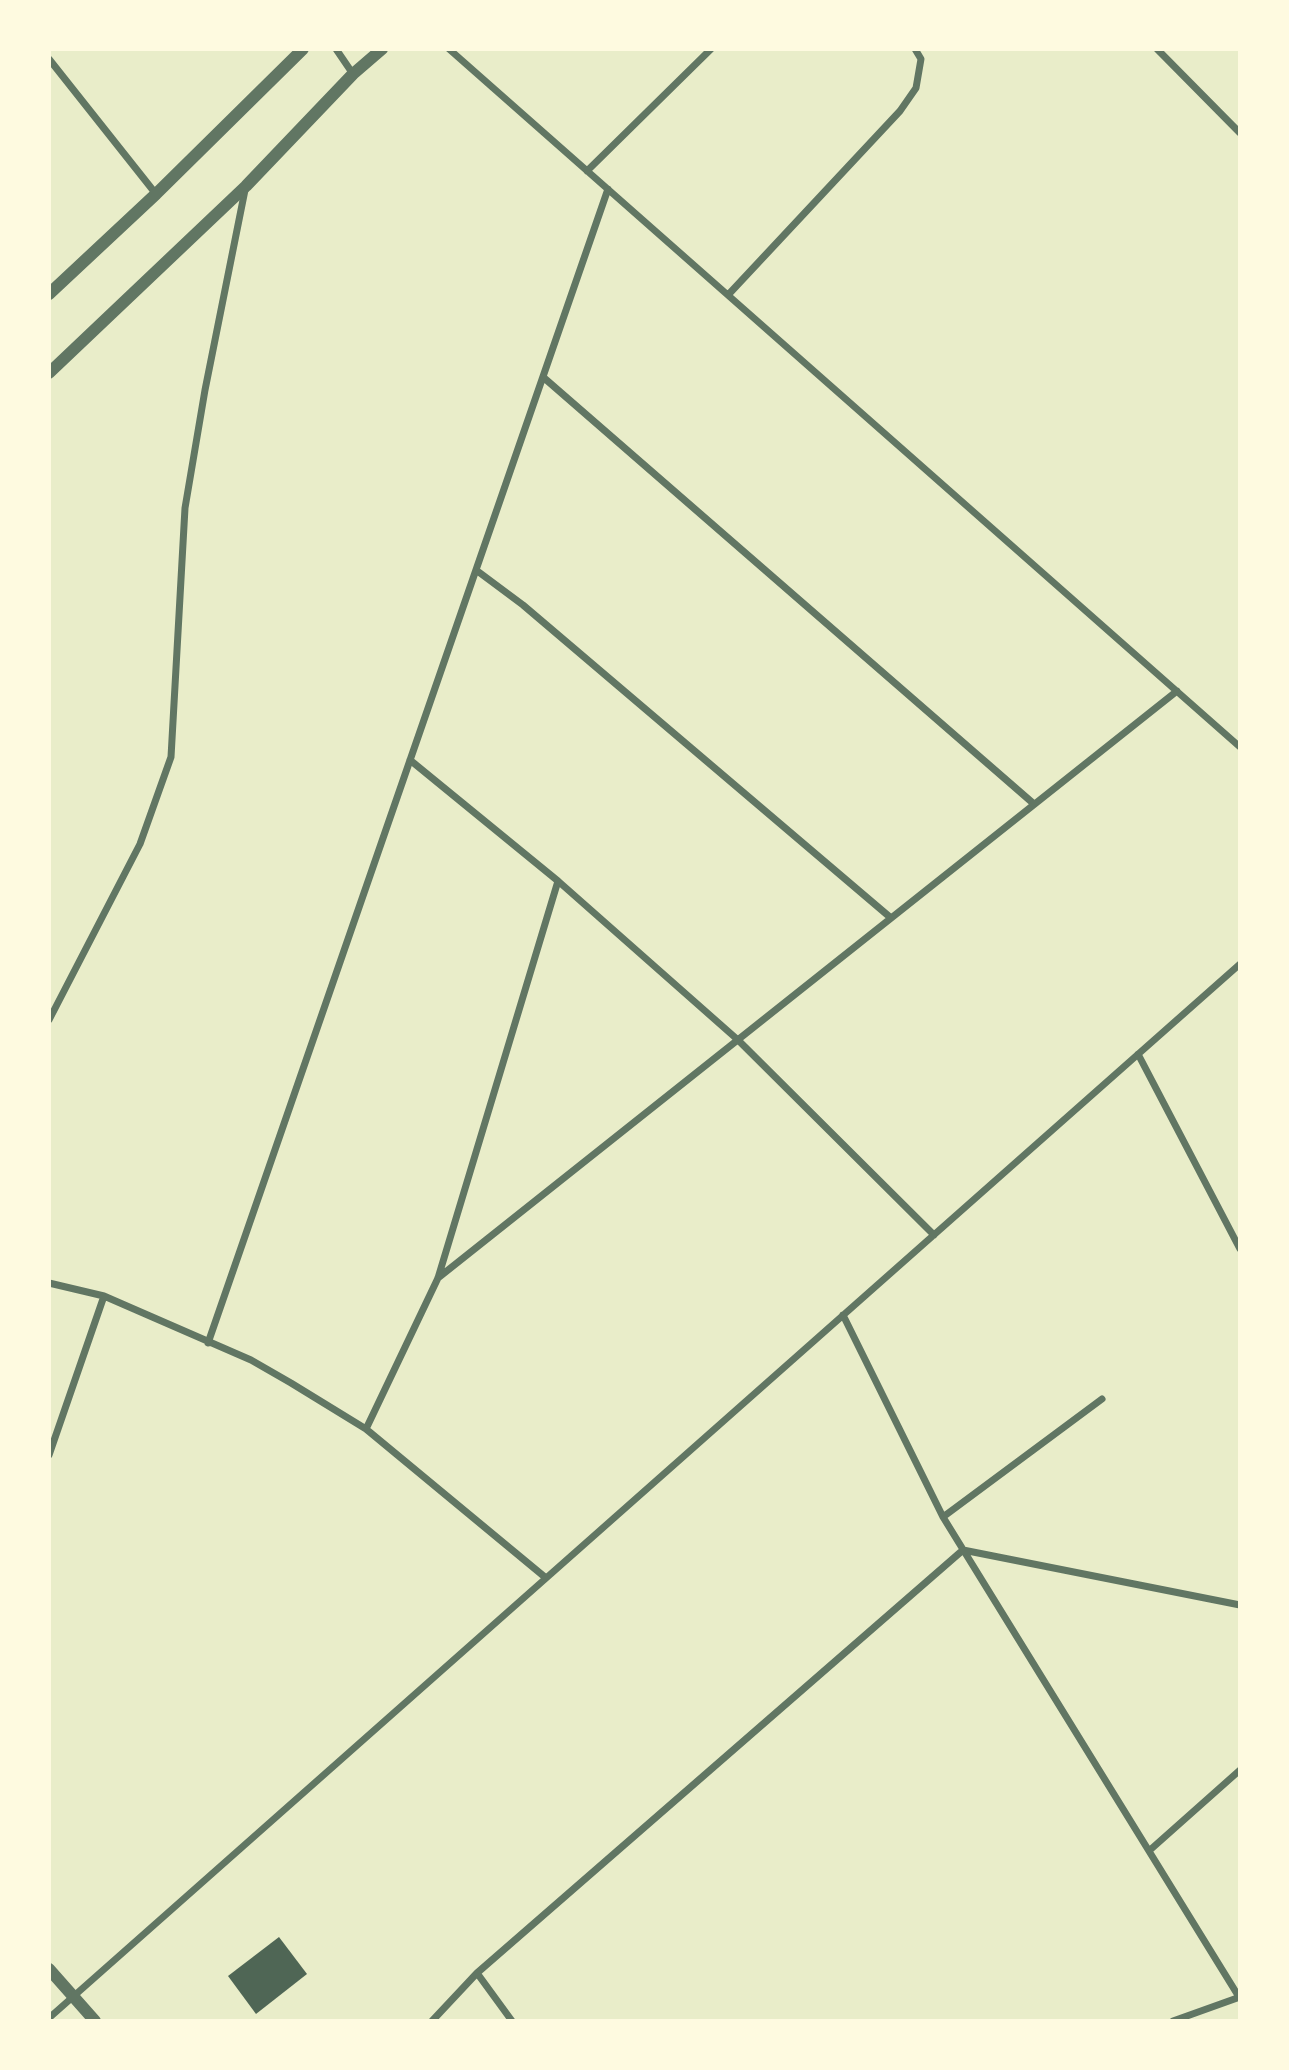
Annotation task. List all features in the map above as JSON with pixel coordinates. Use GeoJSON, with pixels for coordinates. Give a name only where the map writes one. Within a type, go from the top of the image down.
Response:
{"type":"FeatureCollection","features":[{"type":"Feature","properties":{"kind":"street"},"geometry":{"type":"LineString","coordinates":[[49,294],[156,194],[303,49]]}},
{"type":"Feature","properties":{"kind":"street"},"geometry":{"type":"LineString","coordinates":[[336,49],[353,74]]}},
{"type":"Feature","properties":{"kind":"street"},"geometry":{"type":"LineString","coordinates":[[49,373],[246,186],[353,74],[382,49]]}},
{"type":"Feature","properties":{"kind":"street"},"geometry":{"type":"LineString","coordinates":[[449,49],[1240,747]]}},
{"type":"Feature","properties":{"kind":"street"},"geometry":{"type":"LineString","coordinates":[[587,171],[711,49]]}},
{"type":"Feature","properties":{"kind":"street"},"geometry":{"type":"LineString","coordinates":[[728,295],[900,111],[916,88],[921,59],[915,49]]}},
{"type":"Feature","properties":{"kind":"street"},"geometry":{"type":"LineString","coordinates":[[1157,49],[1240,133]]}},
{"type":"Feature","properties":{"kind":"street"},"geometry":{"type":"LineString","coordinates":[[49,59],[156,194]]}},
{"type":"Feature","properties":{"kind":"street"},"geometry":{"type":"LineString","coordinates":[[49,1020],[140,844],[171,757],[185,508],[205,390],[246,186]]}},
{"type":"Feature","properties":{"kind":"street"},"geometry":{"type":"LineString","coordinates":[[208,1343],[608,189]]}},
{"type":"Feature","properties":{"kind":"street"},"geometry":{"type":"LineString","coordinates":[[543,377],[1034,804]]}},
{"type":"Feature","properties":{"kind":"street"},"geometry":{"type":"LineString","coordinates":[[476,570],[523,605],[891,918]]}},
{"type":"Feature","properties":{"kind":"street"},"geometry":{"type":"LineString","coordinates":[[438,1278],[1177,691]]}},
{"type":"Feature","properties":{"kind":"street"},"geometry":{"type":"LineString","coordinates":[[410,760],[558,881],[738,1040],[934,1235]]}},
{"type":"Feature","properties":{"kind":"street"},"geometry":{"type":"LineString","coordinates":[[366,1429],[438,1278],[558,881]]}},
{"type":"Feature","properties":{"kind":"street"},"geometry":{"type":"LineString","coordinates":[[49,2018],[1240,964]]}},
{"type":"Feature","properties":{"kind":"street"},"geometry":{"type":"LineString","coordinates":[[1138,1054],[1240,1249]]}},
{"type":"Feature","properties":{"kind":"street"},"geometry":{"type":"LineString","coordinates":[[49,1283],[104,1297],[251,1360],[366,1429],[546,1578]]}},
{"type":"Feature","properties":{"kind":"street"},"geometry":{"type":"LineString","coordinates":[[49,1455],[104,1297]]}},
{"type":"Feature","properties":{"kind":"street"},"geometry":{"type":"LineString","coordinates":[[843,1315],[943,1517],[1240,1997],[1173,2021]]}},
{"type":"Feature","properties":{"kind":"street"},"geometry":{"type":"LineString","coordinates":[[943,1517],[1102,1399]]}},
{"type":"Feature","properties":{"kind":"street"},"geometry":{"type":"LineString","coordinates":[[964,1550],[1240,1605]]}},
{"type":"Feature","properties":{"kind":"street"},"geometry":{"type":"LineString","coordinates":[[432,2021],[477,1973],[964,1550]]}},
{"type":"Feature","properties":{"kind":"street"},"geometry":{"type":"LineString","coordinates":[[1150,1850],[1240,1770]]}},
{"type":"Feature","properties":{"kind":"street"},"geometry":{"type":"LineString","coordinates":[[49,1969],[95,2021]]}},
{"type":"Feature","properties":{"kind":"street"},"geometry":{"type":"LineString","coordinates":[[477,1973],[512,2021]]}},
{"type":"Feature","properties":{"kind":"building"},"geometry":{"type":"Polygon","coordinates":[[[279,1937],[307,1974],[256,2014],[228,1976],[279,1937]]]}}]}
